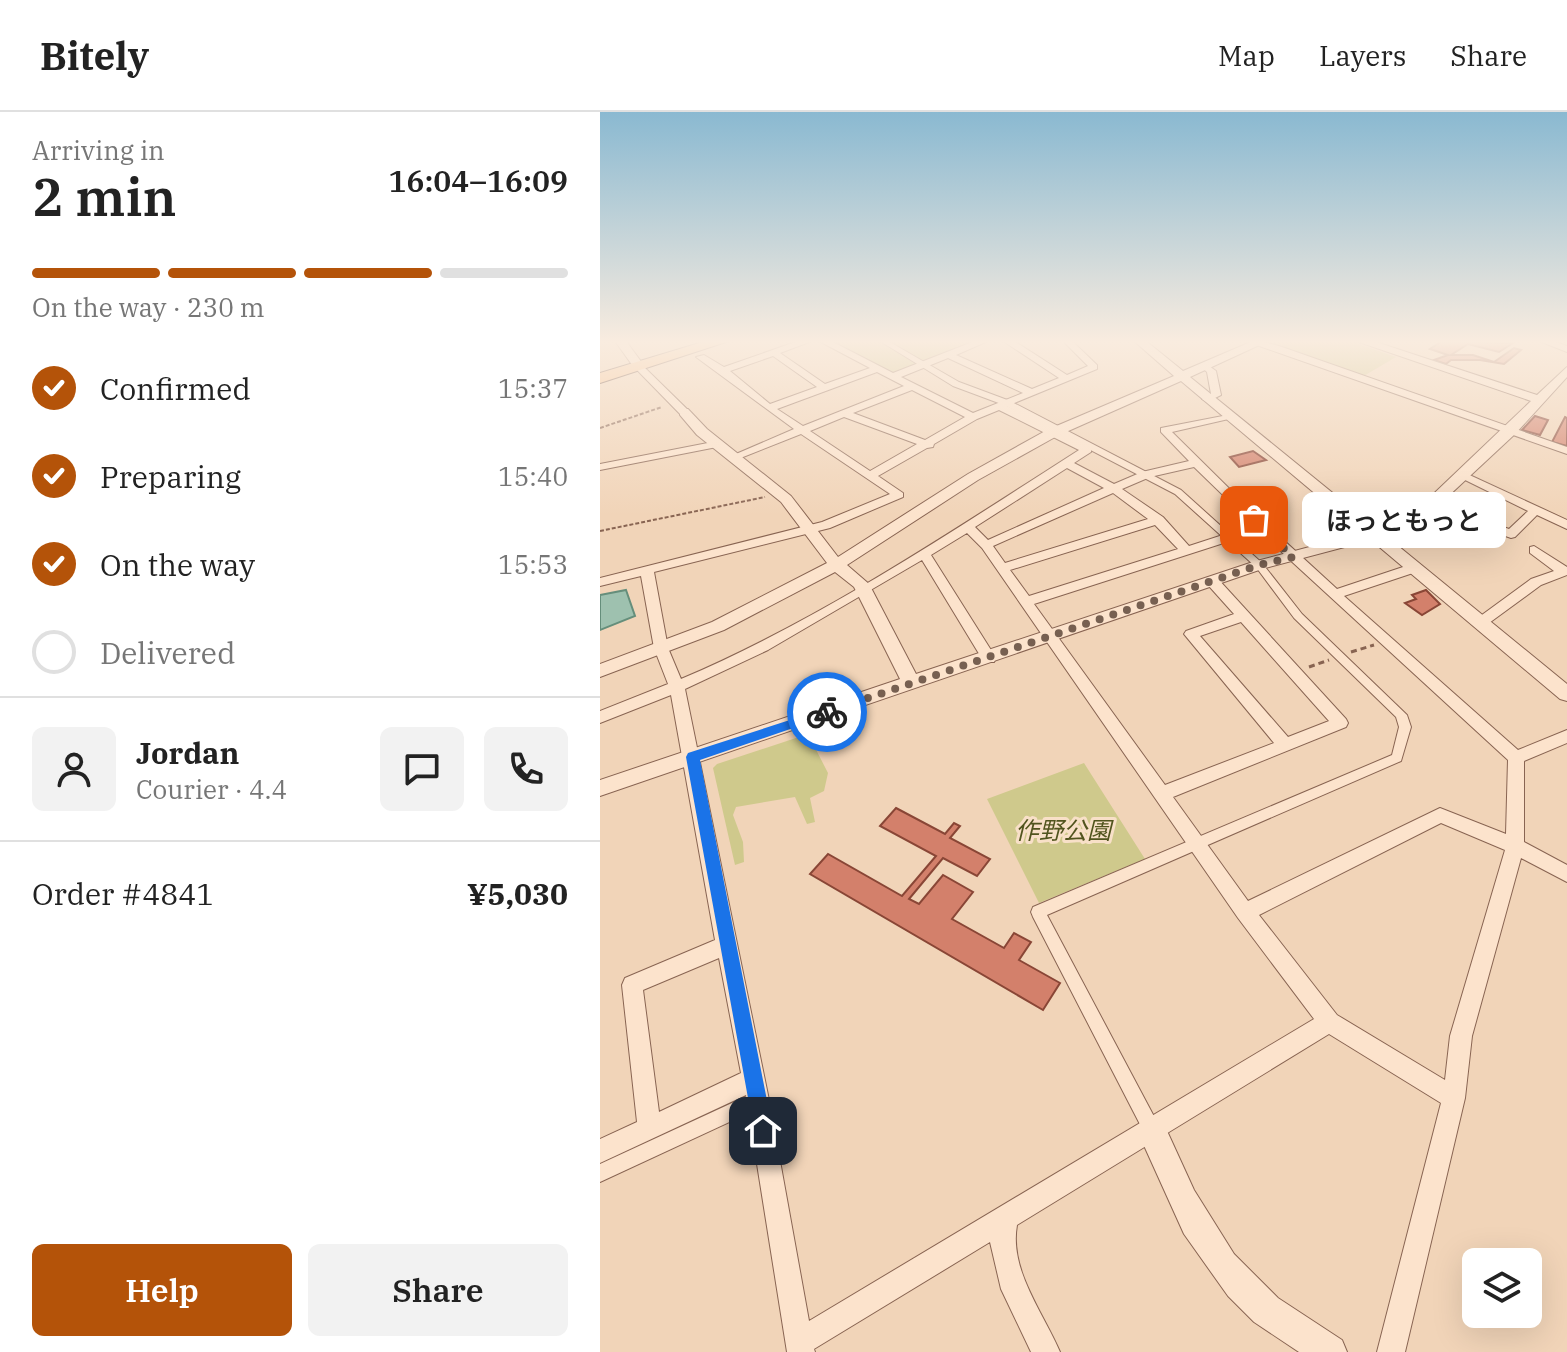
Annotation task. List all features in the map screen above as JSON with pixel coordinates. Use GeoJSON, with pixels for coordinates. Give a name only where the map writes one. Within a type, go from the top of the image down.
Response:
{"type":"FeatureCollection","features":[{"type":"Feature","properties":{"kind":"street"},"geometry":{"type":"LineString","coordinates":[[671,399],[718,444],[780,494],[836,565],[866,590],[912,684]]}},
{"type":"Feature","properties":{"kind":"street"},"geometry":{"type":"LineString","coordinates":[[600,582],[808,530],[899,495],[758,399]]}},
{"type":"Feature","properties":{"kind":"street"},"geometry":{"type":"LineString","coordinates":[[769,408],[794,399]]}},
{"type":"Feature","properties":{"kind":"street"},"geometry":{"type":"LineString","coordinates":[[734,457],[881,399]]}},
{"type":"Feature","properties":{"kind":"street"},"geometry":{"type":"LineString","coordinates":[[935,399],[973,417]]}},
{"type":"Feature","properties":{"kind":"street"},"geometry":{"type":"LineString","coordinates":[[991,399],[1178,492],[1259,565],[1298,616],[1401,715],[1405,727],[1397,758],[1038,912],[1152,1130],[1187,1212],[1223,1269],[1260,1305],[1330,1352]]}},
{"type":"Feature","properties":{"kind":"street"},"geometry":{"type":"LineString","coordinates":[[869,476],[929,445],[973,417],[1015,399]]}},
{"type":"Feature","properties":{"kind":"street"},"geometry":{"type":"LineString","coordinates":[[600,671],[718,626],[836,565],[973,477],[1056,431],[1129,399]]}},
{"type":"Feature","properties":{"kind":"street"},"geometry":{"type":"LineString","coordinates":[[1207,399],[1567,694]]}},
{"type":"Feature","properties":{"kind":"street"},"geometry":{"type":"LineString","coordinates":[[1419,399],[1567,451]]}},
{"type":"Feature","properties":{"kind":"street"},"geometry":{"type":"LineString","coordinates":[[600,788],[1259,565],[1408,526],[1510,431],[1538,399]]}},
{"type":"Feature","properties":{"kind":"street"},"geometry":{"type":"LineString","coordinates":[[845,414],[929,445]]}},
{"type":"Feature","properties":{"kind":"street"},"geometry":{"type":"LineString","coordinates":[[1229,416],[1165,430],[1293,557],[1516,758],[1515,846],[1461,1036],[1454,1098],[1391,1352]]}},
{"type":"Feature","properties":{"kind":"street"},"geometry":{"type":"LineString","coordinates":[[600,717],[677,688],[762,648],[866,590],[1087,450],[1056,431]]}},
{"type":"Feature","properties":{"kind":"street"},"geometry":{"type":"LineString","coordinates":[[600,467],[718,444]]}},
{"type":"Feature","properties":{"kind":"street"},"geometry":{"type":"LineString","coordinates":[[1066,463],[1116,487],[1159,520],[1186,550]]}},
{"type":"Feature","properties":{"kind":"street"},"geometry":{"type":"LineString","coordinates":[[986,545],[1146,474],[1195,463]]}},
{"type":"Feature","properties":{"kind":"street"},"geometry":{"type":"LineString","coordinates":[[1463,475],[1567,525]]}},
{"type":"Feature","properties":{"kind":"street"},"geometry":{"type":"LineString","coordinates":[[1431,505],[1511,534],[1535,510]]}},
{"type":"Feature","properties":{"kind":"street"},"geometry":{"type":"LineString","coordinates":[[1003,568],[1159,520]]}},
{"type":"Feature","properties":{"kind":"street"},"geometry":{"type":"LineString","coordinates":[[967,526],[1003,568],[1245,912],[1329,1022],[1454,1098]]}},
{"type":"Feature","properties":{"kind":"street"},"geometry":{"type":"LineString","coordinates":[[1025,602],[1229,537]]}},
{"type":"Feature","properties":{"kind":"street"},"geometry":{"type":"LineString","coordinates":[[1534,550],[1565,572]]}},
{"type":"Feature","properties":{"kind":"street"},"geometry":{"type":"LineString","coordinates":[[924,553],[989,658]]}},
{"type":"Feature","properties":{"kind":"street"},"geometry":{"type":"LineString","coordinates":[[1335,594],[1414,568]]}},
{"type":"Feature","properties":{"kind":"street"},"geometry":{"type":"LineString","coordinates":[[647,570],[661,648],[677,688],[692,757],[756,1090],[800,1347],[1329,1022]]}},
{"type":"Feature","properties":{"kind":"street"},"geometry":{"type":"LineString","coordinates":[[1480,623],[1536,582],[1565,572]]}},
{"type":"Feature","properties":{"kind":"street"},"geometry":{"type":"LineString","coordinates":[[1162,794],[1340,723],[1213,582]]}},
{"type":"Feature","properties":{"kind":"street"},"geometry":{"type":"LineString","coordinates":[[1244,616],[1191,634],[1285,745]]}},
{"type":"Feature","properties":{"kind":"street"},"geometry":{"type":"LineString","coordinates":[[1516,758],[1567,736]]}},
{"type":"Feature","properties":{"kind":"street"},"geometry":{"type":"LineString","coordinates":[[1245,912],[1440,815],[1515,846],[1567,874]]}},
{"type":"Feature","properties":{"kind":"street"},"geometry":{"type":"LineString","coordinates":[[649,1128],[632,985],[726,945]]}},
{"type":"Feature","properties":{"kind":"street"},"geometry":{"type":"LineString","coordinates":[[600,1151],[649,1128],[756,1090]]}},
{"type":"Feature","properties":{"kind":"street"},"geometry":{"type":"LineString","coordinates":[[600,1173],[756,1090]]}},
{"type":"Feature","properties":{"kind":"street"},"geometry":{"type":"LineString","coordinates":[[1006,1219],[1002,1239],[1014,1289],[1046,1352]]}},
{"type":"Feature","properties":{"kind":"path"},"geometry":{"type":"LineString","coordinates":[[600,428],[680,408]]}},
{"type":"Feature","properties":{"kind":"path"},"geometry":{"type":"LineString","coordinates":[[600,531],[780,494]]}},
{"type":"Feature","properties":{"kind":"green space"},"geometry":{"type":"Polygon","coordinates":[[[808,734],[828,773],[824,791],[810,798],[815,822],[807,824],[795,797],[736,807],[733,815],[743,842],[744,862],[735,865],[713,768],[717,764],[808,734]]]}},
{"type":"Feature","properties":{"kind":"green space","name":"作野公園"},"geometry":{"type":"Polygon","coordinates":[[[1084,763],[1145,859],[1039,903],[987,799],[1084,763]]]}},
{"type":"Feature","properties":{"kind":"shaded area"},"geometry":{"type":"Polygon","coordinates":[[[626,590],[635,616],[600,630],[600,595],[626,590]]]}},
{"type":"Feature","properties":{"kind":"building"},"geometry":{"type":"Polygon","coordinates":[[[1535,416],[1548,420],[1540,435],[1522,430],[1535,416]]]}},
{"type":"Feature","properties":{"kind":"building"},"geometry":{"type":"Polygon","coordinates":[[[1567,418],[1567,446],[1552,442],[1567,418]]]}},
{"type":"Feature","properties":{"kind":"building"},"geometry":{"type":"Polygon","coordinates":[[[1253,451],[1266,460],[1239,467],[1230,457],[1253,451]]]}},
{"type":"Feature","properties":{"kind":"building"},"geometry":{"type":"Polygon","coordinates":[[[1426,590],[1440,604],[1422,615],[1405,603],[1416,599],[1412,595],[1426,590]]]}},
{"type":"Feature","properties":{"kind":"building"},"geometry":{"type":"Polygon","coordinates":[[[896,808],[945,834],[954,823],[960,826],[950,838],[990,859],[977,876],[943,858],[909,899],[919,904],[943,875],[973,892],[952,919],[1004,948],[1014,933],[1031,942],[1019,960],[1060,983],[1043,1010],[810,874],[828,854],[902,896],[936,856],[880,826],[896,808]]]}},
{"type":"Feature","properties":{"kind":"way so far"},"geometry":{"type":"LineString","coordinates":[[827,712],[1259,565],[1293,557],[1254,520]]}},
{"type":"Feature","properties":{"kind":"place","name":"ほっともっと"},"geometry":{"type":"Point","coordinates":[1254,520]}},
{"type":"Feature","properties":{"kind":"route"},"geometry":{"type":"LineString","coordinates":[[763,1131],[692,757],[827,712]]}}]}
